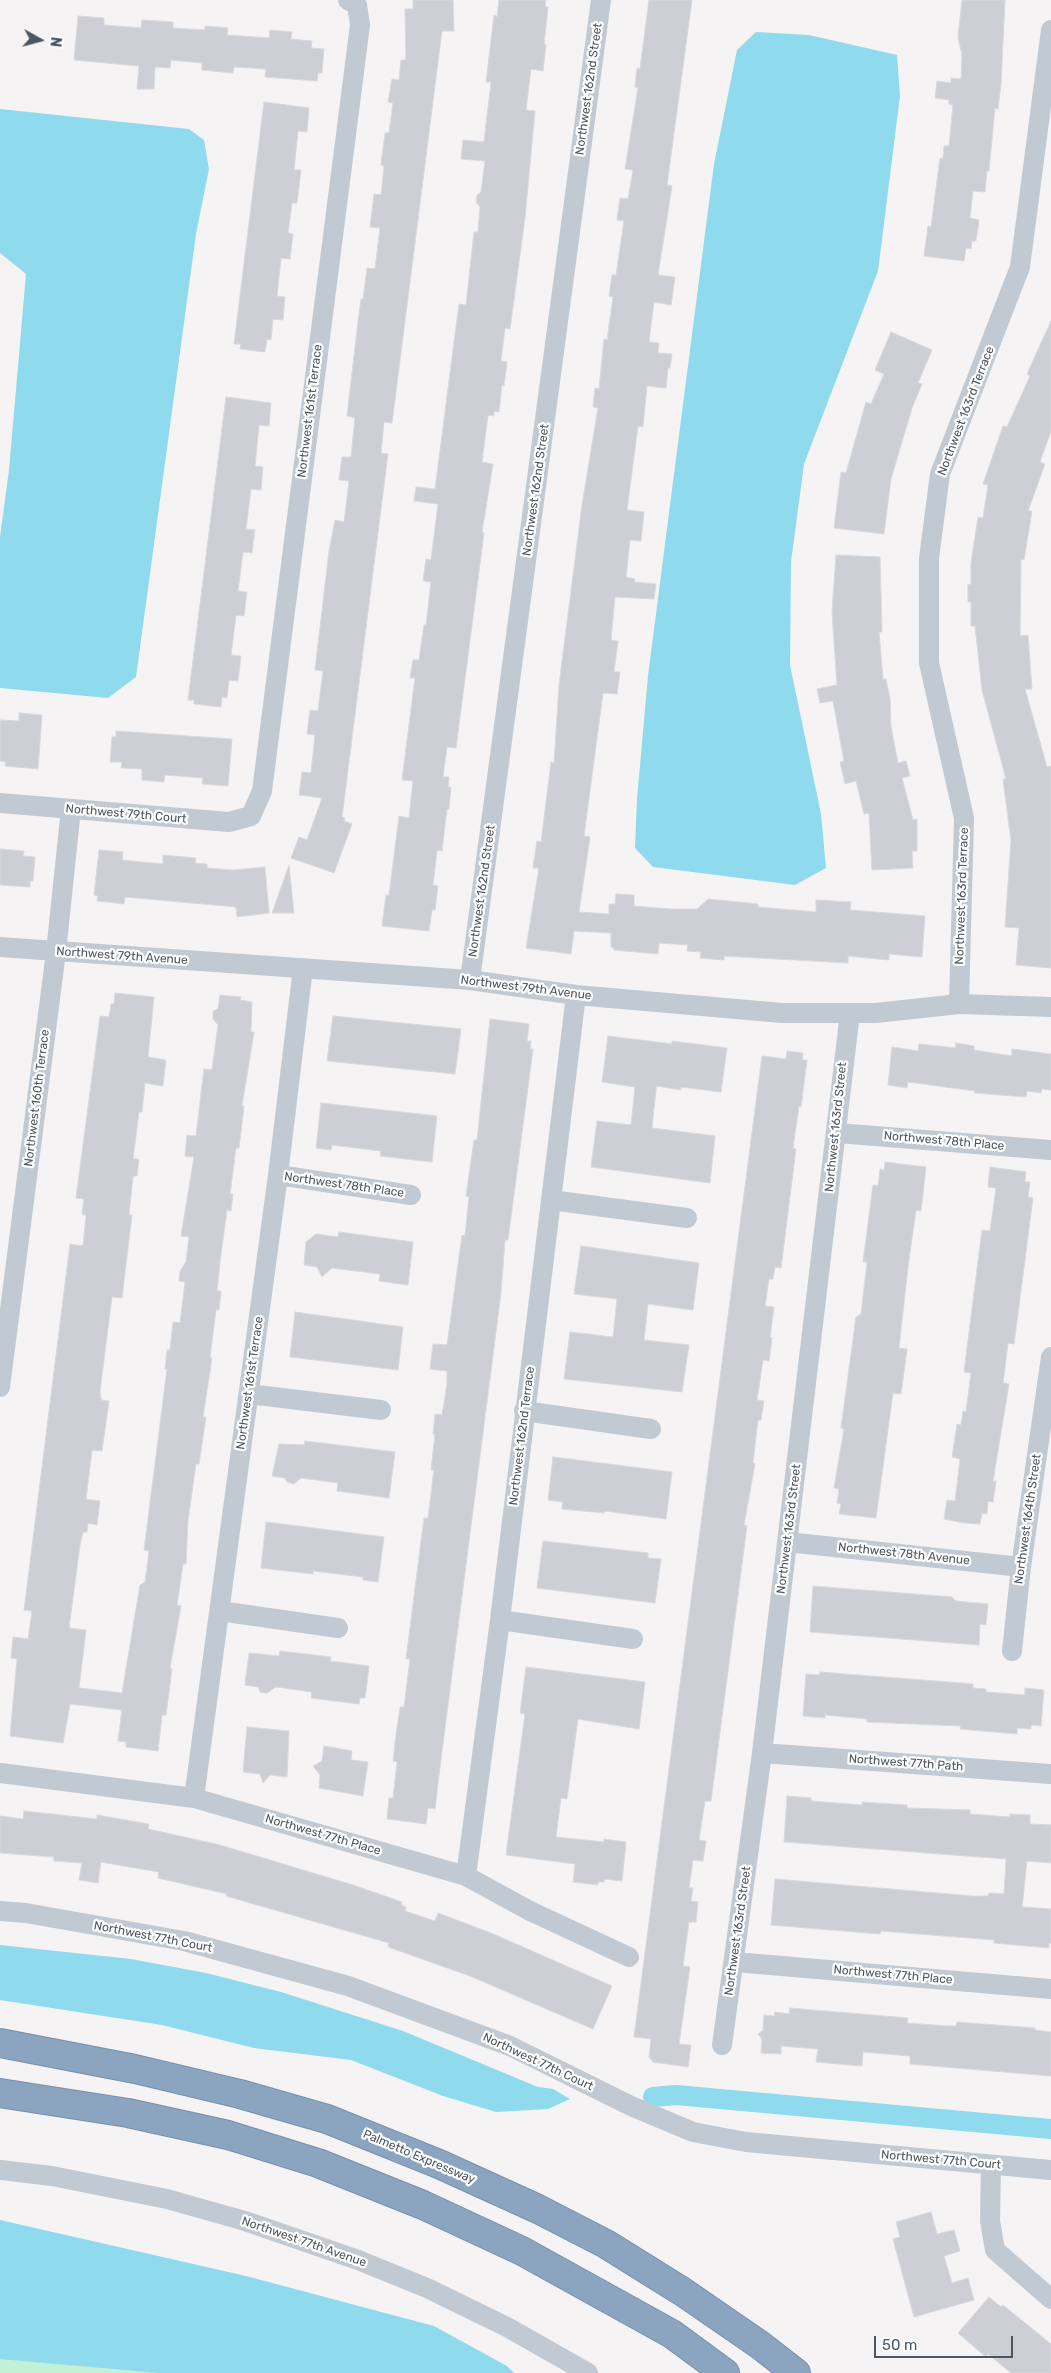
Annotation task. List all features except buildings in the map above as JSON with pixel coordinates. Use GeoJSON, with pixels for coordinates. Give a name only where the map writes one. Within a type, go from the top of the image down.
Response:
{"type":"FeatureCollection","features":[{"type":"Feature","properties":{"kind":"highway","name":"Palmetto Expressway"},"geometry":{"type":"LineString","coordinates":[[0,2043],[135,2069],[240,2094],[328,2119],[439,2164],[538,2209],[606,2244],[691,2297],[760,2345],[796,2373]]}},
{"type":"Feature","properties":{"kind":"highway"},"geometry":{"type":"LineString","coordinates":[[0,2093],[128,2114],[228,2135],[327,2166],[423,2205],[522,2250],[672,2334],[725,2373]]}},
{"type":"Feature","properties":{"kind":"street","name":"Northwest 162nd Street"},"geometry":{"type":"LineString","coordinates":[[470,980],[601,0]]}},
{"type":"Feature","properties":{"kind":"street","name":"Northwest 161st Terrace"},"geometry":{"type":"LineString","coordinates":[[251,816],[262,791],[360,25],[352,2]]}},
{"type":"Feature","properties":{"kind":"street","name":"Northwest 163rd Terrace"},"geometry":{"type":"LineString","coordinates":[[958,1004],[964,818],[929,662],[929,558],[940,474],[1020,267],[1051,30]]}},
{"type":"Feature","properties":{"kind":"street","name":"Northwest 79th Court"},"geometry":{"type":"LineString","coordinates":[[0,803],[229,822],[251,816]]}},
{"type":"Feature","properties":{"kind":"street","name":"Northwest 160th Terrace"},"geometry":{"type":"LineString","coordinates":[[0,1386],[56,952],[71,809]]}},
{"type":"Feature","properties":{"kind":"street","name":"Northwest 79th Avenue"},"geometry":{"type":"LineString","coordinates":[[0,947],[470,980],[576,996],[782,1013],[876,1013],[958,1004],[1051,1007]]}},
{"type":"Feature","properties":{"kind":"street","name":"Northwest 161st Terrace"},"geometry":{"type":"LineString","coordinates":[[194,1798],[278,1176],[303,968]]}},
{"type":"Feature","properties":{"kind":"street","name":"Northwest 162nd Terrace"},"geometry":{"type":"LineString","coordinates":[[466,1876],[500,1620],[576,996]]}},
{"type":"Feature","properties":{"kind":"street","name":"Northwest 163rd Street"},"geometry":{"type":"LineString","coordinates":[[722,2045],[735,1962],[762,1752],[850,1013]]}},
{"type":"Feature","properties":{"kind":"street","name":"Northwest 78th Place"},"geometry":{"type":"LineString","coordinates":[[837,1133],[1051,1150]]}},
{"type":"Feature","properties":{"kind":"street","name":"Northwest 78th Place"},"geometry":{"type":"LineString","coordinates":[[278,1176],[411,1195]]}},
{"type":"Feature","properties":{"kind":"street"},"geometry":{"type":"LineString","coordinates":[[551,1200],[687,1218]]}},
{"type":"Feature","properties":{"kind":"street","name":"Northwest 164th Street"},"geometry":{"type":"LineString","coordinates":[[1012,1651],[1021,1567],[1051,1357]]}},
{"type":"Feature","properties":{"kind":"street"},"geometry":{"type":"LineString","coordinates":[[249,1394],[381,1410]]}},
{"type":"Feature","properties":{"kind":"street"},"geometry":{"type":"LineString","coordinates":[[524,1411],[651,1429]]}},
{"type":"Feature","properties":{"kind":"street","name":"Northwest 78th Avenue"},"geometry":{"type":"LineString","coordinates":[[787,1542],[1021,1567]]}},
{"type":"Feature","properties":{"kind":"street"},"geometry":{"type":"LineString","coordinates":[[220,1611],[338,1628]]}},
{"type":"Feature","properties":{"kind":"street"},"geometry":{"type":"LineString","coordinates":[[500,1620],[633,1638]]}},
{"type":"Feature","properties":{"kind":"street","name":"Northwest 77th Path"},"geometry":{"type":"LineString","coordinates":[[762,1752],[1051,1774]]}},
{"type":"Feature","properties":{"kind":"street","name":"Northwest 77th Place"},"geometry":{"type":"LineString","coordinates":[[0,1773],[194,1798],[466,1876],[530,1911],[629,1957]]}},
{"type":"Feature","properties":{"kind":"street","name":"Northwest 77th Court"},"geometry":{"type":"LineString","coordinates":[[0,1911],[26,1913],[184,1941],[348,1986],[510,2046],[631,2106],[693,2132],[746,2142],[1051,2170]]}},
{"type":"Feature","properties":{"kind":"street","name":"Northwest 77th Place"},"geometry":{"type":"LineString","coordinates":[[735,1962],[1051,1989]]}},
{"type":"Feature","properties":{"kind":"street"},"geometry":{"type":"LineString","coordinates":[[991,2165],[990,2221],[995,2250],[1051,2300]]}},
{"type":"Feature","properties":{"kind":"street","name":"Northwest 77th Avenue"},"geometry":{"type":"LineString","coordinates":[[0,2170],[52,2176],[167,2199],[245,2221],[358,2260],[427,2288],[507,2327],[588,2373]]}},
{"type":"Feature","properties":{"kind":"green space"},"geometry":{"type":"Polygon","coordinates":[[[0,2342],[283,2373],[0,2373],[0,2342]]]}},
{"type":"Feature","properties":{"kind":"water"},"geometry":{"type":"Polygon","coordinates":[[[756,32],[809,35],[897,55],[900,96],[878,271],[804,464],[791,562],[790,665],[821,814],[826,868],[795,885],[653,867],[635,848],[637,799],[648,676],[714,164],[737,50],[756,32]]]}},
{"type":"Feature","properties":{"kind":"water"},"geometry":{"type":"Polygon","coordinates":[[[0,109],[189,129],[204,140],[209,169],[196,234],[136,677],[108,698],[0,688],[0,537],[9,470],[26,274],[0,253],[0,109]]]}},
{"type":"Feature","properties":{"kind":"water"},"geometry":{"type":"Polygon","coordinates":[[[0,1945],[131,1959],[206,1973],[281,1992],[403,2031],[538,2087],[553,2089],[570,2099],[548,2109],[496,2112],[443,2096],[351,2060],[254,2048],[162,2025],[0,2000],[0,1945]]]}},
{"type":"Feature","properties":{"kind":"water"},"geometry":{"type":"Polygon","coordinates":[[[0,2220],[246,2276],[434,2326],[507,2366],[514,2373],[158,2373],[0,2359],[0,2220]]]}},
{"type":"Feature","properties":{"kind":"waterway"},"geometry":{"type":"LineString","coordinates":[[653,2097],[676,2095],[1051,2129]]}}]}
